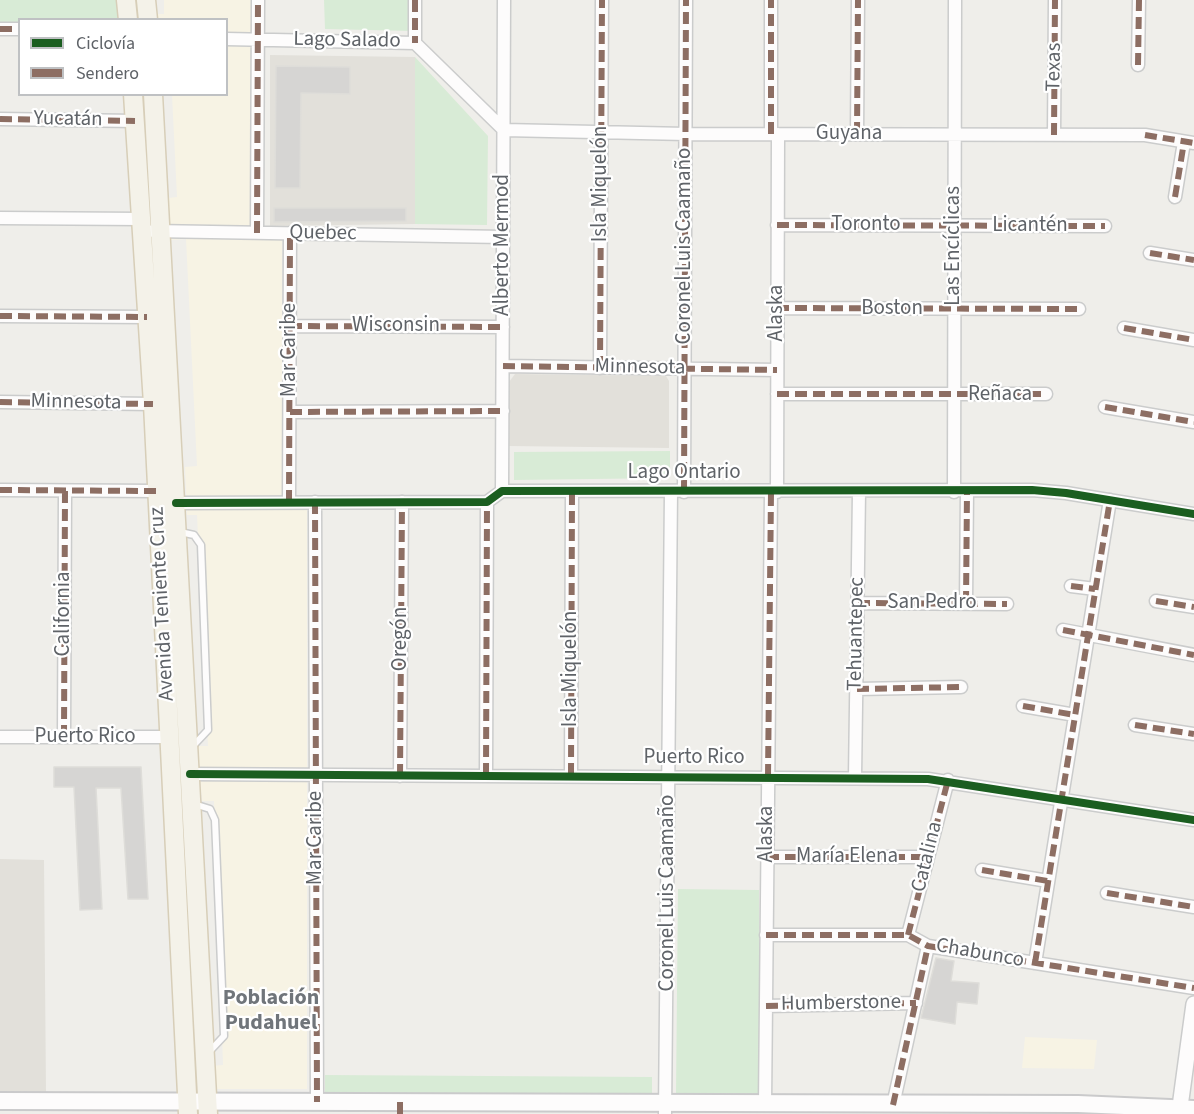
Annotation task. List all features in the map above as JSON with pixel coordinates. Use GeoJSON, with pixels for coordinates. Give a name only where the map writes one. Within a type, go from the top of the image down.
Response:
{"type":"FeatureCollection","features":[{"type":"Feature","properties":{"kind":"main road"},"geometry":{"type":"LineString","coordinates":[[126,0],[128,18]]}},
{"type":"Feature","properties":{"kind":"main road"},"geometry":{"type":"LineString","coordinates":[[146,0],[148,18]]}},
{"type":"Feature","properties":{"kind":"main road","name":"Avenida Teniente Cruz"},"geometry":{"type":"LineString","coordinates":[[133,96],[153,404],[188,1108]]}},
{"type":"Feature","properties":{"kind":"main road","name":"Avenida Teniente Cruz"},"geometry":{"type":"LineString","coordinates":[[153,96],[208,1108]]}},
{"type":"Feature","properties":{"kind":"main road"},"geometry":{"type":"LineString","coordinates":[[0,1101],[188,1108],[317,1102],[400,1108],[666,1108],[765,1104],[893,1105],[1013,1110],[1078,1104],[1184,1111]]}},
{"type":"Feature","properties":{"kind":"main road"},"geometry":{"type":"LineString","coordinates":[[1120,1114],[1139,1109]]}},
{"type":"Feature","properties":{"kind":"street"},"geometry":{"type":"LineString","coordinates":[[256,233],[258,0]]}},
{"type":"Feature","properties":{"kind":"street"},"geometry":{"type":"LineString","coordinates":[[416,0],[416,43]]}},
{"type":"Feature","properties":{"kind":"street","name":"Alberto Mermod"},"geometry":{"type":"LineString","coordinates":[[502,491],[504,0]]}},
{"type":"Feature","properties":{"kind":"street","name":"Isla Miquelón"},"geometry":{"type":"LineString","coordinates":[[600,368],[602,0]]}},
{"type":"Feature","properties":{"kind":"street","name":"Coronel Luis Caamaño"},"geometry":{"type":"LineString","coordinates":[[684,492],[686,0]]}},
{"type":"Feature","properties":{"kind":"street","name":"Alaska"},"geometry":{"type":"LineString","coordinates":[[765,1104],[768,776],[777,394],[777,225],[771,0]]}},
{"type":"Feature","properties":{"kind":"street"},"geometry":{"type":"LineString","coordinates":[[857,134],[858,0]]}},
{"type":"Feature","properties":{"kind":"street","name":"Las Encíclicas"},"geometry":{"type":"LineString","coordinates":[[954,492],[955,0]]}},
{"type":"Feature","properties":{"kind":"street","name":"Texas"},"geometry":{"type":"LineString","coordinates":[[1054,135],[1055,0]]}},
{"type":"Feature","properties":{"kind":"street"},"geometry":{"type":"LineString","coordinates":[[1138,64],[1139,0]]}},
{"type":"Feature","properties":{"kind":"street"},"geometry":{"type":"LineString","coordinates":[[0,29],[18,29]]}},
{"type":"Feature","properties":{"kind":"street","name":"Lago Salado"},"geometry":{"type":"LineString","coordinates":[[228,39],[416,43],[504,130]]}},
{"type":"Feature","properties":{"kind":"street","name":"Yucatán"},"geometry":{"type":"LineString","coordinates":[[0,119],[135,122]]}},
{"type":"Feature","properties":{"kind":"street","name":"Guyana"},"geometry":{"type":"LineString","coordinates":[[504,130],[686,134],[1145,135],[1189,142]]}},
{"type":"Feature","properties":{"kind":"street"},"geometry":{"type":"LineString","coordinates":[[1175,196],[1189,142]]}},
{"type":"Feature","properties":{"kind":"street","name":"Quebec"},"geometry":{"type":"LineString","coordinates":[[0,218],[142,225],[162,231],[503,237]]}},
{"type":"Feature","properties":{"kind":"street","name":"Toronto"},"geometry":{"type":"LineString","coordinates":[[777,225],[954,225]]}},
{"type":"Feature","properties":{"kind":"street","name":"Licantén"},"geometry":{"type":"LineString","coordinates":[[954,225],[1105,226]]}},
{"type":"Feature","properties":{"kind":"street","name":"Mar Caribe"},"geometry":{"type":"LineString","coordinates":[[289,502],[290,233]]}},
{"type":"Feature","properties":{"kind":"street"},"geometry":{"type":"LineString","coordinates":[[1150,253],[1194,260]]}},
{"type":"Feature","properties":{"kind":"street","name":"Boston"},"geometry":{"type":"LineString","coordinates":[[777,308],[1079,309]]}},
{"type":"Feature","properties":{"kind":"street"},"geometry":{"type":"LineString","coordinates":[[0,316],[147,317]]}},
{"type":"Feature","properties":{"kind":"street","name":"Wisconsin"},"geometry":{"type":"LineString","coordinates":[[290,326],[503,327]]}},
{"type":"Feature","properties":{"kind":"street"},"geometry":{"type":"LineString","coordinates":[[1124,328],[1194,340]]}},
{"type":"Feature","properties":{"kind":"street","name":"Minnesota"},"geometry":{"type":"LineString","coordinates":[[503,366],[777,370]]}},
{"type":"Feature","properties":{"kind":"street"},"geometry":{"type":"LineString","coordinates":[[777,394],[954,395]]}},
{"type":"Feature","properties":{"kind":"street","name":"Reñaca"},"geometry":{"type":"LineString","coordinates":[[954,395],[1046,394]]}},
{"type":"Feature","properties":{"kind":"street","name":"Minnesota"},"geometry":{"type":"LineString","coordinates":[[0,402],[153,404]]}},
{"type":"Feature","properties":{"kind":"street"},"geometry":{"type":"LineString","coordinates":[[1105,407],[1194,422]]}},
{"type":"Feature","properties":{"kind":"street"},"geometry":{"type":"LineString","coordinates":[[290,412],[503,411]]}},
{"type":"Feature","properties":{"kind":"street"},"geometry":{"type":"LineString","coordinates":[[0,490],[157,491]]}},
{"type":"Feature","properties":{"kind":"street","name":"California"},"geometry":{"type":"LineString","coordinates":[[64,737],[65,491]]}},
{"type":"Feature","properties":{"kind":"street"},"geometry":{"type":"LineString","coordinates":[[176,503],[487,502],[502,491]]}},
{"type":"Feature","properties":{"kind":"street","name":"Lago Ontario"},"geometry":{"type":"LineString","coordinates":[[502,491],[1050,491],[1194,514]]}},
{"type":"Feature","properties":{"kind":"street","name":"Isla Miquelón"},"geometry":{"type":"LineString","coordinates":[[571,775],[572,491]]}},
{"type":"Feature","properties":{"kind":"street","name":"Coronel Luis Caamaño"},"geometry":{"type":"LineString","coordinates":[[666,1108],[671,491]]}},
{"type":"Feature","properties":{"kind":"street"},"geometry":{"type":"LineString","coordinates":[[966,603],[967,491]]}},
{"type":"Feature","properties":{"kind":"street","name":"Tehuantepec"},"geometry":{"type":"LineString","coordinates":[[855,777],[859,492]]}},
{"type":"Feature","properties":{"kind":"street"},"geometry":{"type":"LineString","coordinates":[[1035,963],[1110,500]]}},
{"type":"Feature","properties":{"kind":"street","name":"Mar Caribe"},"geometry":{"type":"LineString","coordinates":[[315,502],[317,1102]]}},
{"type":"Feature","properties":{"kind":"street","name":"Oregón"},"geometry":{"type":"LineString","coordinates":[[400,776],[402,502]]}},
{"type":"Feature","properties":{"kind":"street"},"geometry":{"type":"LineString","coordinates":[[486,775],[487,502]]}},
{"type":"Feature","properties":{"kind":"street"},"geometry":{"type":"LineString","coordinates":[[1071,586],[1095,589]]}},
{"type":"Feature","properties":{"kind":"street"},"geometry":{"type":"LineString","coordinates":[[1156,601],[1194,607]]}},
{"type":"Feature","properties":{"kind":"street","name":"San Pedro"},"geometry":{"type":"LineString","coordinates":[[858,603],[1007,604]]}},
{"type":"Feature","properties":{"kind":"street"},"geometry":{"type":"LineString","coordinates":[[1063,630],[1194,655]]}},
{"type":"Feature","properties":{"kind":"street"},"geometry":{"type":"LineString","coordinates":[[857,689],[961,687]]}},
{"type":"Feature","properties":{"kind":"street"},"geometry":{"type":"LineString","coordinates":[[1023,706],[1075,715]]}},
{"type":"Feature","properties":{"kind":"street"},"geometry":{"type":"LineString","coordinates":[[1135,725],[1194,734]]}},
{"type":"Feature","properties":{"kind":"street","name":"Puerto Rico"},"geometry":{"type":"LineString","coordinates":[[0,737],[170,737]]}},
{"type":"Feature","properties":{"kind":"street","name":"Puerto Rico"},"geometry":{"type":"LineString","coordinates":[[190,774],[669,775],[948,780],[1194,820]]}},
{"type":"Feature","properties":{"kind":"street","name":"Catalina"},"geometry":{"type":"LineString","coordinates":[[908,935],[948,780]]}},
{"type":"Feature","properties":{"kind":"street","name":"María Elena"},"geometry":{"type":"LineString","coordinates":[[767,857],[927,857]]}},
{"type":"Feature","properties":{"kind":"street"},"geometry":{"type":"LineString","coordinates":[[981,870],[1048,881]]}},
{"type":"Feature","properties":{"kind":"street"},"geometry":{"type":"LineString","coordinates":[[1107,893],[1194,907]]}},
{"type":"Feature","properties":{"kind":"street","name":"Chabunco"},"geometry":{"type":"LineString","coordinates":[[766,935],[908,935],[928,946],[1194,988]]}},
{"type":"Feature","properties":{"kind":"street"},"geometry":{"type":"LineString","coordinates":[[893,1105],[928,946]]}},
{"type":"Feature","properties":{"kind":"street","name":"Humberstone"},"geometry":{"type":"LineString","coordinates":[[766,1006],[916,1003]]}},
{"type":"Feature","properties":{"kind":"street"},"geometry":{"type":"LineString","coordinates":[[1184,1111],[1194,1004]]}},
{"type":"Feature","properties":{"kind":"shaded area"},"geometry":{"type":"Polygon","coordinates":[[[164,0],[251,0],[252,234],[282,236],[282,498],[307,498],[307,1089],[212,1089],[211,1066],[223,1065],[214,801],[202,801],[197,746],[208,746],[197,515],[187,515],[185,467],[197,466],[186,239],[170,240],[168,198],[177,197],[172,96],[228,96],[228,18],[156,18],[156,14],[164,14],[164,0]]]}},
{"type":"Feature","properties":{"kind":"shaded area"},"geometry":{"type":"Polygon","coordinates":[[[270,55],[415,57],[415,224],[270,226],[270,55]]]}},
{"type":"Feature","properties":{"kind":"shaded area"},"geometry":{"type":"Polygon","coordinates":[[[515,374],[666,376],[669,381],[669,448],[509,446],[509,382],[515,374]]]}},
{"type":"Feature","properties":{"kind":"shaded area"},"geometry":{"type":"Polygon","coordinates":[[[0,859],[44,860],[46,1092],[0,1092],[0,859]]]}},
{"type":"Feature","properties":{"kind":"shaded area"},"geometry":{"type":"Polygon","coordinates":[[[1025,1037],[1097,1040],[1094,1069],[1022,1068],[1025,1037]]]}},
{"type":"Feature","properties":{"kind":"green space"},"geometry":{"type":"Polygon","coordinates":[[[0,0],[119,0],[120,18],[18,18],[18,23],[0,24],[0,0]]]}},
{"type":"Feature","properties":{"kind":"green space"},"geometry":{"type":"Polygon","coordinates":[[[324,0],[412,0],[412,31],[325,29],[324,0]]]}},
{"type":"Feature","properties":{"kind":"green space"},"geometry":{"type":"Polygon","coordinates":[[[415,57],[488,136],[487,225],[415,224],[415,57]]]}},
{"type":"Feature","properties":{"kind":"green space"},"geometry":{"type":"Polygon","coordinates":[[[670,451],[670,478],[514,480],[514,452],[670,451]]]}},
{"type":"Feature","properties":{"kind":"green space"},"geometry":{"type":"Polygon","coordinates":[[[678,889],[759,890],[759,1094],[676,1093],[678,889]]]}},
{"type":"Feature","properties":{"kind":"green space"},"geometry":{"type":"Polygon","coordinates":[[[325,1075],[652,1077],[652,1094],[325,1093],[325,1075]]]}},
{"type":"Feature","properties":{"kind":"building"},"geometry":{"type":"Polygon","coordinates":[[[276,66],[350,67],[350,94],[301,93],[300,188],[275,188],[276,66]]]}},
{"type":"Feature","properties":{"kind":"building"},"geometry":{"type":"Polygon","coordinates":[[[274,208],[406,208],[406,221],[274,222],[274,208]]]}},
{"type":"Feature","properties":{"kind":"building"},"geometry":{"type":"Polygon","coordinates":[[[54,767],[141,767],[148,899],[128,899],[121,788],[96,788],[102,909],[80,910],[74,787],[54,787],[54,767]]]}},
{"type":"Feature","properties":{"kind":"building"},"geometry":{"type":"Polygon","coordinates":[[[936,958],[954,961],[951,981],[979,983],[977,1004],[957,1002],[955,1024],[921,1018],[936,958]]]}},
{"type":"Feature","properties":{"kind":"marked path"},"geometry":{"type":"LineString","coordinates":[[257,233],[258,0]]}},
{"type":"Feature","properties":{"kind":"marked path"},"geometry":{"type":"LineString","coordinates":[[415,0],[415,43]]}},
{"type":"Feature","properties":{"kind":"marked path"},"geometry":{"type":"LineString","coordinates":[[600,368],[602,0]]}},
{"type":"Feature","properties":{"kind":"marked path"},"geometry":{"type":"LineString","coordinates":[[684,492],[686,0]]}},
{"type":"Feature","properties":{"kind":"marked path"},"geometry":{"type":"LineString","coordinates":[[771,0],[771,134]]}},
{"type":"Feature","properties":{"kind":"marked path"},"geometry":{"type":"LineString","coordinates":[[857,134],[858,0]]}},
{"type":"Feature","properties":{"kind":"marked path"},"geometry":{"type":"LineString","coordinates":[[1054,135],[1055,0]]}},
{"type":"Feature","properties":{"kind":"marked path"},"geometry":{"type":"LineString","coordinates":[[1138,65],[1139,0]]}},
{"type":"Feature","properties":{"kind":"marked path"},"geometry":{"type":"LineString","coordinates":[[0,29],[18,29]]}},
{"type":"Feature","properties":{"kind":"marked path"},"geometry":{"type":"LineString","coordinates":[[0,119],[135,121]]}},
{"type":"Feature","properties":{"kind":"marked path"},"geometry":{"type":"LineString","coordinates":[[1145,135],[1194,143]]}},
{"type":"Feature","properties":{"kind":"marked path"},"geometry":{"type":"LineString","coordinates":[[1175,197],[1184,142]]}},
{"type":"Feature","properties":{"kind":"marked path"},"geometry":{"type":"LineString","coordinates":[[777,225],[1105,226]]}},
{"type":"Feature","properties":{"kind":"marked path"},"geometry":{"type":"LineString","coordinates":[[289,502],[290,233]]}},
{"type":"Feature","properties":{"kind":"marked path"},"geometry":{"type":"LineString","coordinates":[[1150,253],[1194,260]]}},
{"type":"Feature","properties":{"kind":"marked path"},"geometry":{"type":"LineString","coordinates":[[777,308],[1079,309]]}},
{"type":"Feature","properties":{"kind":"marked path"},"geometry":{"type":"LineString","coordinates":[[0,316],[147,317]]}},
{"type":"Feature","properties":{"kind":"marked path"},"geometry":{"type":"LineString","coordinates":[[290,326],[503,327]]}},
{"type":"Feature","properties":{"kind":"marked path"},"geometry":{"type":"LineString","coordinates":[[1124,328],[1194,340]]}},
{"type":"Feature","properties":{"kind":"marked path"},"geometry":{"type":"LineString","coordinates":[[503,366],[777,370]]}},
{"type":"Feature","properties":{"kind":"marked path"},"geometry":{"type":"LineString","coordinates":[[777,394],[1046,394]]}},
{"type":"Feature","properties":{"kind":"marked path"},"geometry":{"type":"LineString","coordinates":[[0,402],[153,404]]}},
{"type":"Feature","properties":{"kind":"marked path"},"geometry":{"type":"LineString","coordinates":[[1105,407],[1194,422]]}},
{"type":"Feature","properties":{"kind":"marked path"},"geometry":{"type":"LineString","coordinates":[[290,412],[503,411]]}},
{"type":"Feature","properties":{"kind":"marked path"},"geometry":{"type":"LineString","coordinates":[[0,490],[157,491]]}},
{"type":"Feature","properties":{"kind":"marked path"},"geometry":{"type":"LineString","coordinates":[[64,737],[65,491]]}},
{"type":"Feature","properties":{"kind":"marked path"},"geometry":{"type":"LineString","coordinates":[[571,775],[572,491]]}},
{"type":"Feature","properties":{"kind":"marked path"},"geometry":{"type":"LineString","coordinates":[[966,603],[967,491]]}},
{"type":"Feature","properties":{"kind":"marked path"},"geometry":{"type":"LineString","coordinates":[[768,776],[771,492]]}},
{"type":"Feature","properties":{"kind":"marked path"},"geometry":{"type":"LineString","coordinates":[[1035,963],[1110,500]]}},
{"type":"Feature","properties":{"kind":"marked path"},"geometry":{"type":"LineString","coordinates":[[315,502],[317,1102]]}},
{"type":"Feature","properties":{"kind":"marked path"},"geometry":{"type":"LineString","coordinates":[[400,776],[402,502]]}},
{"type":"Feature","properties":{"kind":"marked path"},"geometry":{"type":"LineString","coordinates":[[486,775],[487,502]]}},
{"type":"Feature","properties":{"kind":"marked path"},"geometry":{"type":"LineString","coordinates":[[1071,586],[1095,589]]}},
{"type":"Feature","properties":{"kind":"marked path"},"geometry":{"type":"LineString","coordinates":[[1156,601],[1194,607]]}},
{"type":"Feature","properties":{"kind":"marked path"},"geometry":{"type":"LineString","coordinates":[[858,603],[1007,604]]}},
{"type":"Feature","properties":{"kind":"marked path"},"geometry":{"type":"LineString","coordinates":[[1063,630],[1194,655]]}},
{"type":"Feature","properties":{"kind":"marked path"},"geometry":{"type":"LineString","coordinates":[[857,689],[961,687]]}},
{"type":"Feature","properties":{"kind":"marked path"},"geometry":{"type":"LineString","coordinates":[[1023,706],[1075,715]]}},
{"type":"Feature","properties":{"kind":"marked path"},"geometry":{"type":"LineString","coordinates":[[1135,725],[1194,734]]}},
{"type":"Feature","properties":{"kind":"marked path"},"geometry":{"type":"LineString","coordinates":[[908,935],[948,780]]}},
{"type":"Feature","properties":{"kind":"marked path"},"geometry":{"type":"LineString","coordinates":[[767,857],[927,857]]}},
{"type":"Feature","properties":{"kind":"marked path"},"geometry":{"type":"LineString","coordinates":[[982,870],[1048,881]]}},
{"type":"Feature","properties":{"kind":"marked path"},"geometry":{"type":"LineString","coordinates":[[1107,893],[1194,907]]}},
{"type":"Feature","properties":{"kind":"marked path"},"geometry":{"type":"LineString","coordinates":[[766,935],[908,935],[928,946],[1194,988]]}},
{"type":"Feature","properties":{"kind":"marked path"},"geometry":{"type":"LineString","coordinates":[[893,1105],[928,946]]}},
{"type":"Feature","properties":{"kind":"marked path"},"geometry":{"type":"LineString","coordinates":[[766,1006],[916,1003]]}},
{"type":"Feature","properties":{"kind":"marked path"},"geometry":{"type":"LineString","coordinates":[[400,1102],[400,1114]]}},
{"type":"Feature","properties":{"kind":"cycle path"},"geometry":{"type":"LineString","coordinates":[[176,503],[487,502],[502,491],[1032,490],[1066,493],[1194,514]]}},
{"type":"Feature","properties":{"kind":"cycle path"},"geometry":{"type":"LineString","coordinates":[[190,774],[928,779],[1194,820]]}},
{"type":"Feature","properties":{"kind":"district","name":"Población Pudahuel"},"geometry":{"type":"Point","coordinates":[271,1012]}}]}
